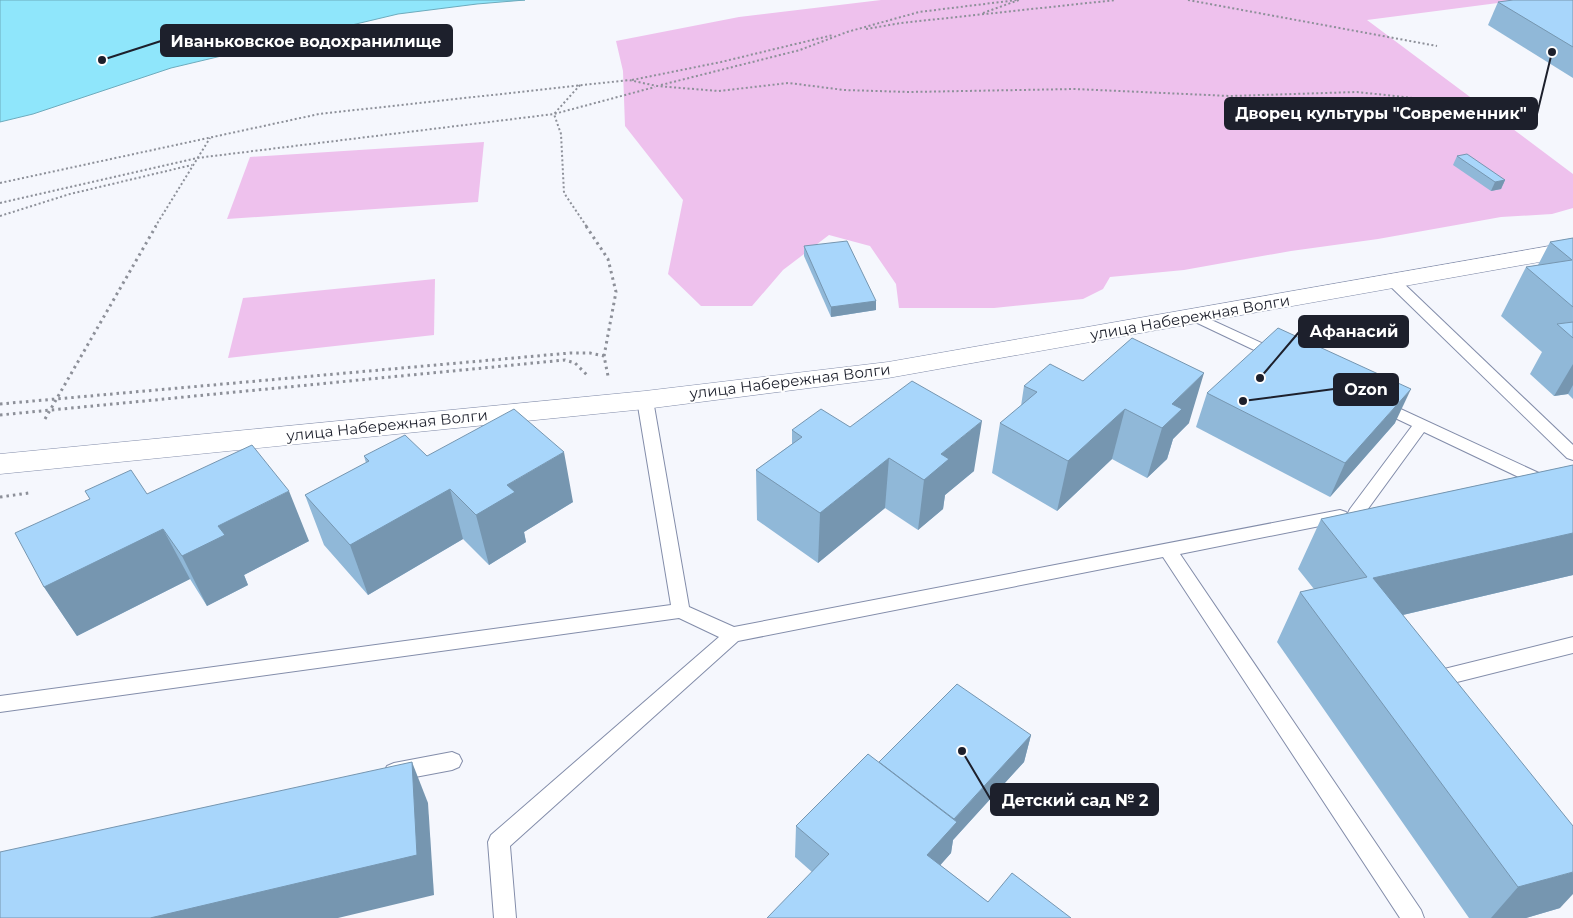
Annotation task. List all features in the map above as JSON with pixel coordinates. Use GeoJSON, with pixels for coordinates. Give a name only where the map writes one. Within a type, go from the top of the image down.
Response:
{"type":"FeatureCollection","features":[{"type":"Feature","properties":{"kind":"street","name":"улица Набережная Волги"},"geometry":{"type":"LineString","coordinates":[[0,464],[645,400],[888,370],[1573,249]]}},
{"type":"Feature","properties":{"kind":"lane"},"geometry":{"type":"LineString","coordinates":[[1394,282],[1573,454]]}},
{"type":"Feature","properties":{"kind":"lane"},"geometry":{"type":"LineString","coordinates":[[1194,316],[1287,360]]}},
{"type":"Feature","properties":{"kind":"lane"},"geometry":{"type":"LineString","coordinates":[[1368,398],[1535,478]]}},
{"type":"Feature","properties":{"kind":"lane"},"geometry":{"type":"LineString","coordinates":[[645,400],[681,611]]}},
{"type":"Feature","properties":{"kind":"lane"},"geometry":{"type":"LineString","coordinates":[[1356,513],[1422,424]]}},
{"type":"Feature","properties":{"kind":"lane"},"geometry":{"type":"LineString","coordinates":[[1506,483],[1554,474]]}},
{"type":"Feature","properties":{"kind":"lane"},"geometry":{"type":"LineString","coordinates":[[505,918],[499,842],[733,635],[1384,508]]}},
{"type":"Feature","properties":{"kind":"lane"},"geometry":{"type":"LineString","coordinates":[[1168,550],[1413,918]]}},
{"type":"Feature","properties":{"kind":"lane"},"geometry":{"type":"LineString","coordinates":[[0,704],[681,611],[733,635]]}},
{"type":"Feature","properties":{"kind":"lane"},"geometry":{"type":"LineString","coordinates":[[1454,702],[1436,679],[1573,645]]}},
{"type":"Feature","properties":{"kind":"lane"},"geometry":{"type":"LineString","coordinates":[[375,776],[452,761]]}},
{"type":"Feature","properties":{"kind":"path"},"geometry":{"type":"LineString","coordinates":[[978,14],[1018,0]]}},
{"type":"Feature","properties":{"kind":"path"},"geometry":{"type":"LineString","coordinates":[[0,182],[318,114],[629,80],[721,62],[847,32],[919,12],[1018,0]]}},
{"type":"Feature","properties":{"kind":"path"},"geometry":{"type":"LineString","coordinates":[[0,203],[197,158],[554,114],[800,50],[847,32],[901,22],[1116,0]]}},
{"type":"Feature","properties":{"kind":"path"},"geometry":{"type":"LineString","coordinates":[[1188,0],[1437,46]]}},
{"type":"Feature","properties":{"kind":"path"},"geometry":{"type":"LineString","coordinates":[[629,80],[657,86],[718,91],[789,83],[844,90],[900,92],[1076,89],[1230,96],[1357,92],[1470,104],[1515,100]]}},
{"type":"Feature","properties":{"kind":"path"},"geometry":{"type":"LineString","coordinates":[[554,114],[581,85]]}},
{"type":"Feature","properties":{"kind":"path"},"geometry":{"type":"LineString","coordinates":[[554,114],[561,134],[564,193],[608,260],[616,292],[604,356],[614,402]]}},
{"type":"Feature","properties":{"kind":"path"},"geometry":{"type":"LineString","coordinates":[[45,419],[144,245],[210,138]]}},
{"type":"Feature","properties":{"kind":"path"},"geometry":{"type":"LineString","coordinates":[[0,216],[70,194],[192,165]]}},
{"type":"Feature","properties":{"kind":"path"},"geometry":{"type":"LineString","coordinates":[[0,404],[570,353],[590,353],[604,356]]}},
{"type":"Feature","properties":{"kind":"path"},"geometry":{"type":"LineString","coordinates":[[0,415],[564,360],[575,363],[614,402]]}},
{"type":"Feature","properties":{"kind":"shaded area"},"geometry":{"type":"Polygon","coordinates":[[[881,0],[1521,0],[1367,20],[1573,174],[1573,208],[1552,214],[1501,217],[1184,270],[1110,277],[1103,289],[1083,299],[994,308],[899,308],[896,284],[870,246],[829,235],[783,270],[752,306],[701,306],[668,274],[683,200],[625,126],[623,71],[616,41],[739,17],[881,0]]]}},
{"type":"Feature","properties":{"kind":"shaded area"},"geometry":{"type":"Polygon","coordinates":[[[484,142],[478,202],[227,219],[250,157],[484,142]]]}},
{"type":"Feature","properties":{"kind":"shaded area"},"geometry":{"type":"Polygon","coordinates":[[[435,279],[434,335],[228,358],[243,298],[435,279]]]}},
{"type":"Feature","properties":{"kind":"water"},"geometry":{"type":"Polygon","coordinates":[[[0,0],[525,0],[398,14],[171,68],[33,114],[0,122],[0,0]]]}},
{"type":"Feature","properties":{"kind":"building"},"geometry":{"type":"Polygon","coordinates":[[[1513,0],[1573,0],[1573,47],[1498,2],[1513,0]]]}},
{"type":"Feature","properties":{"kind":"building"},"geometry":{"type":"Polygon","coordinates":[[[1467,154],[1505,180],[1495,182],[1457,156],[1467,154]]]}},
{"type":"Feature","properties":{"kind":"building"},"geometry":{"type":"Polygon","coordinates":[[[1573,238],[1573,307],[1526,267],[1572,260],[1550,242],[1573,238]]]}},
{"type":"Feature","properties":{"kind":"building"},"geometry":{"type":"Polygon","coordinates":[[[847,241],[876,301],[831,307],[804,246],[847,241]]]}},
{"type":"Feature","properties":{"kind":"building"},"geometry":{"type":"Polygon","coordinates":[[[1573,322],[1573,338],[1557,324],[1573,322]]]}},
{"type":"Feature","properties":{"kind":"building"},"geometry":{"type":"Polygon","coordinates":[[[1278,328],[1411,389],[1345,463],[1207,393],[1278,328]]]}},
{"type":"Feature","properties":{"kind":"building"},"geometry":{"type":"Polygon","coordinates":[[[1132,338],[1204,373],[1172,404],[1182,409],[1162,428],[1125,409],[1068,461],[1000,423],[1037,392],[1024,386],[1050,364],[1083,381],[1132,338]]]}},
{"type":"Feature","properties":{"kind":"building"},"geometry":{"type":"Polygon","coordinates":[[[912,381],[982,421],[941,454],[949,459],[924,480],[889,458],[820,513],[756,470],[802,437],[792,430],[821,409],[850,427],[912,381]]]}},
{"type":"Feature","properties":{"kind":"building"},"geometry":{"type":"Polygon","coordinates":[[[514,409],[564,452],[507,485],[515,492],[476,515],[450,489],[350,545],[305,495],[369,461],[364,456],[405,435],[427,456],[514,409]]]}},
{"type":"Feature","properties":{"kind":"building"},"geometry":{"type":"Polygon","coordinates":[[[252,445],[289,491],[218,526],[225,535],[182,556],[163,529],[44,587],[15,533],[90,499],[85,491],[131,470],[147,494],[252,445]]]}},
{"type":"Feature","properties":{"kind":"building"},"geometry":{"type":"Polygon","coordinates":[[[1573,465],[1573,533],[1373,578],[1573,826],[1573,872],[1518,887],[1300,592],[1367,577],[1321,519],[1573,465]]]}},
{"type":"Feature","properties":{"kind":"building"},"geometry":{"type":"Polygon","coordinates":[[[957,684],[1031,735],[954,819],[879,762],[957,684]]]}},
{"type":"Feature","properties":{"kind":"building"},"geometry":{"type":"Polygon","coordinates":[[[868,754],[957,822],[927,855],[988,902],[1012,873],[1071,918],[767,918],[829,854],[796,826],[868,754]]]}},
{"type":"Feature","properties":{"kind":"building"},"geometry":{"type":"Polygon","coordinates":[[[412,762],[417,855],[150,918],[0,918],[0,852],[412,762]]]}},
{"type":"Feature","properties":{"kind":"place","name":"Дворец культуры \"Современник\""},"geometry":{"type":"Point","coordinates":[1552,52]}},
{"type":"Feature","properties":{"kind":"place","name":"Иваньковское водохранилище"},"geometry":{"type":"Point","coordinates":[102,60]}},
{"type":"Feature","properties":{"kind":"place","name":"Афанасий"},"geometry":{"type":"Point","coordinates":[1260,378]}},
{"type":"Feature","properties":{"kind":"place","name":"Ozon"},"geometry":{"type":"Point","coordinates":[1243,401]}},
{"type":"Feature","properties":{"kind":"place","name":"Детский сад № 2"},"geometry":{"type":"Point","coordinates":[962,751]}}]}
